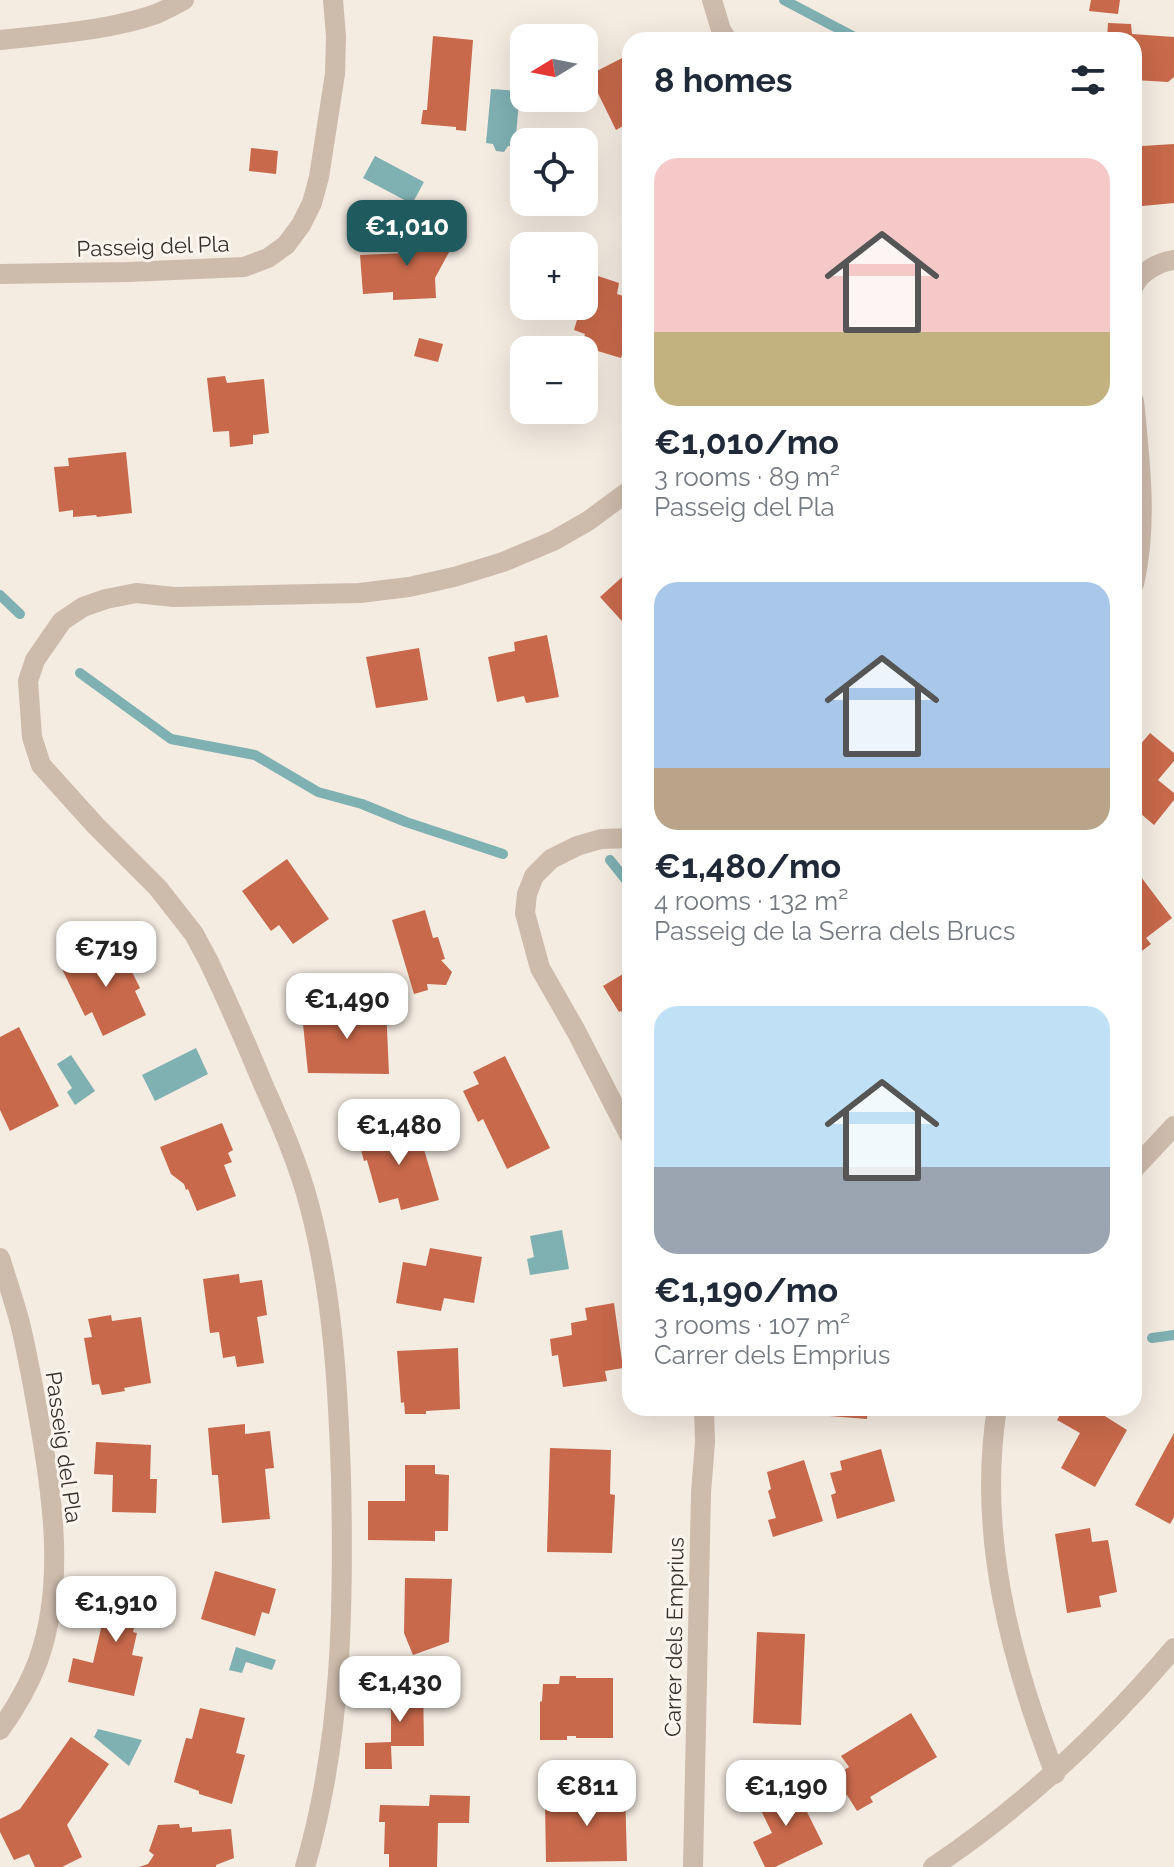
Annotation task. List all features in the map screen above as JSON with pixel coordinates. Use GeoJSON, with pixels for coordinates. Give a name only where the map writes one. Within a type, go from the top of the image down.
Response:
{"type":"FeatureCollection","features":[{"type":"Feature","properties":{"kind":"street"},"geometry":{"type":"LineString","coordinates":[[0,40],[109,25],[156,14],[184,0]]}},
{"type":"Feature","properties":{"kind":"street","name":"Passeig del Pla"},"geometry":{"type":"LineString","coordinates":[[0,274],[244,267],[268,258],[286,245],[312,203],[319,177],[335,74],[333,0]]}},
{"type":"Feature","properties":{"kind":"street"},"geometry":{"type":"LineString","coordinates":[[712,0],[722,32]]}},
{"type":"Feature","properties":{"kind":"street"},"geometry":{"type":"LineString","coordinates":[[1142,275],[1174,260]]}},
{"type":"Feature","properties":{"kind":"street"},"geometry":{"type":"LineString","coordinates":[[305,1867],[324,1788],[335,1712],[343,1558],[340,1429],[334,1355],[328,1292],[310,1206],[277,1115],[194,934],[158,888],[41,765],[32,737],[28,681],[35,660],[62,621],[83,607],[106,599],[136,593],[174,597],[360,593],[409,587],[503,562],[553,541],[588,521],[622,496]]}},
{"type":"Feature","properties":{"kind":"street"},"geometry":{"type":"LineString","coordinates":[[622,838],[601,839],[577,846],[551,859],[534,876],[527,894],[525,913],[540,968],[622,1120]]}},
{"type":"Feature","properties":{"kind":"street"},"geometry":{"type":"LineString","coordinates":[[1142,1160],[1174,1126]]}},
{"type":"Feature","properties":{"kind":"street","name":"Passeig del Pla"},"geometry":{"type":"LineString","coordinates":[[0,1258],[20,1322],[45,1455],[52,1509],[54,1569],[49,1619],[38,1661],[15,1709],[0,1730]]}},
{"type":"Feature","properties":{"kind":"street","name":"Carrer dels Emprius"},"geometry":{"type":"LineString","coordinates":[[693,1867],[704,1416]]}},
{"type":"Feature","properties":{"kind":"street"},"geometry":{"type":"LineString","coordinates":[[996,1416],[990,1513],[1003,1606],[1035,1724],[1055,1774]]}},
{"type":"Feature","properties":{"kind":"street"},"geometry":{"type":"LineString","coordinates":[[933,1867],[975,1839],[1055,1774],[1174,1648]]}},
{"type":"Feature","properties":{"kind":"water"},"geometry":{"type":"Polygon","coordinates":[[[491,89],[510,90],[510,112],[518,112],[517,128],[510,128],[510,146],[504,152],[496,151],[493,144],[486,143],[491,89]]]}},
{"type":"Feature","properties":{"kind":"water"},"geometry":{"type":"Polygon","coordinates":[[[375,156],[424,182],[412,204],[363,178],[375,156]]]}},
{"type":"Feature","properties":{"kind":"water"},"geometry":{"type":"Polygon","coordinates":[[[196,1048],[208,1074],[155,1101],[142,1075],[196,1048]]]}},
{"type":"Feature","properties":{"kind":"water"},"geometry":{"type":"Polygon","coordinates":[[[71,1055],[95,1091],[75,1105],[67,1092],[72,1088],[57,1064],[71,1055]]]}},
{"type":"Feature","properties":{"kind":"water"},"geometry":{"type":"Polygon","coordinates":[[[562,1230],[569,1269],[530,1275],[527,1259],[534,1257],[530,1236],[562,1230]]]}},
{"type":"Feature","properties":{"kind":"water"},"geometry":{"type":"Polygon","coordinates":[[[236,1647],[276,1660],[272,1670],[246,1662],[242,1673],[229,1670],[236,1647]]]}},
{"type":"Feature","properties":{"kind":"water"},"geometry":{"type":"Polygon","coordinates":[[[98,1729],[142,1740],[129,1766],[94,1737],[98,1729]]]}},
{"type":"Feature","properties":{"kind":"building"},"geometry":{"type":"Polygon","coordinates":[[[1091,0],[1120,0],[1118,14],[1089,11],[1091,0]]]}},
{"type":"Feature","properties":{"kind":"building"},"geometry":{"type":"Polygon","coordinates":[[[1108,23],[1131,24],[1132,32],[1107,32],[1108,23]]]}},
{"type":"Feature","properties":{"kind":"building"},"geometry":{"type":"Polygon","coordinates":[[[1142,35],[1174,37],[1174,77],[1168,82],[1142,80],[1142,35]]]}},
{"type":"Feature","properties":{"kind":"building"},"geometry":{"type":"Polygon","coordinates":[[[433,36],[473,40],[466,131],[456,130],[456,127],[421,124],[423,110],[427,110],[433,36]]]}},
{"type":"Feature","properties":{"kind":"building"},"geometry":{"type":"Polygon","coordinates":[[[622,58],[622,127],[616,130],[598,93],[598,70],[622,58]]]}},
{"type":"Feature","properties":{"kind":"building"},"geometry":{"type":"Polygon","coordinates":[[[1174,144],[1174,203],[1142,206],[1142,146],[1174,144]]]}},
{"type":"Feature","properties":{"kind":"building"},"geometry":{"type":"Polygon","coordinates":[[[251,148],[278,151],[276,174],[249,171],[251,148]]]}},
{"type":"Feature","properties":{"kind":"building"},"geometry":{"type":"Polygon","coordinates":[[[421,226],[454,243],[435,278],[436,298],[393,300],[393,292],[363,294],[360,255],[407,253],[421,226]]]}},
{"type":"Feature","properties":{"kind":"building"},"geometry":{"type":"Polygon","coordinates":[[[598,276],[619,283],[617,294],[622,296],[621,358],[598,351],[598,336],[584,336],[574,330],[577,320],[598,320],[598,276]]]}},
{"type":"Feature","properties":{"kind":"building"},"geometry":{"type":"Polygon","coordinates":[[[419,338],[443,344],[438,362],[414,356],[419,338]]]}},
{"type":"Feature","properties":{"kind":"building"},"geometry":{"type":"Polygon","coordinates":[[[225,376],[227,383],[264,379],[269,433],[253,435],[253,444],[230,447],[229,431],[213,432],[207,378],[225,376]]]}},
{"type":"Feature","properties":{"kind":"building"},"geometry":{"type":"Polygon","coordinates":[[[126,452],[132,513],[73,517],[73,510],[59,512],[54,467],[69,466],[68,458],[126,452]]]}},
{"type":"Feature","properties":{"kind":"building"},"geometry":{"type":"Polygon","coordinates":[[[622,577],[622,621],[600,597],[622,577]]]}},
{"type":"Feature","properties":{"kind":"building"},"geometry":{"type":"Polygon","coordinates":[[[547,635],[559,697],[526,703],[524,696],[497,702],[488,657],[515,651],[514,642],[547,635]]]}},
{"type":"Feature","properties":{"kind":"building"},"geometry":{"type":"Polygon","coordinates":[[[419,648],[428,700],[376,708],[366,657],[419,648]]]}},
{"type":"Feature","properties":{"kind":"building"},"geometry":{"type":"Polygon","coordinates":[[[1150,733],[1174,753],[1174,761],[1158,780],[1174,793],[1174,800],[1154,825],[1142,815],[1142,742],[1150,733]]]}},
{"type":"Feature","properties":{"kind":"building"},"geometry":{"type":"Polygon","coordinates":[[[287,859],[329,919],[293,944],[279,925],[271,931],[242,891],[287,859]]]}},
{"type":"Feature","properties":{"kind":"building"},"geometry":{"type":"Polygon","coordinates":[[[1142,878],[1172,918],[1146,938],[1151,944],[1142,951],[1142,878]]]}},
{"type":"Feature","properties":{"kind":"building"},"geometry":{"type":"Polygon","coordinates":[[[425,910],[433,938],[438,937],[445,959],[441,960],[452,972],[446,985],[427,984],[428,990],[414,994],[392,920],[425,910]]]}},
{"type":"Feature","properties":{"kind":"building"},"geometry":{"type":"Polygon","coordinates":[[[117,942],[140,988],[135,991],[146,1015],[103,1036],[92,1012],[85,1016],[62,969],[117,942]]]}},
{"type":"Feature","properties":{"kind":"building"},"geometry":{"type":"Polygon","coordinates":[[[622,975],[622,1013],[619,1012],[603,986],[622,975]]]}},
{"type":"Feature","properties":{"kind":"building"},"geometry":{"type":"Polygon","coordinates":[[[386,1006],[389,1074],[308,1073],[302,1014],[386,1006]]]}},
{"type":"Feature","properties":{"kind":"building"},"geometry":{"type":"Polygon","coordinates":[[[19,1027],[59,1106],[10,1131],[0,1110],[0,1037],[19,1027]]]}},
{"type":"Feature","properties":{"kind":"building"},"geometry":{"type":"Polygon","coordinates":[[[505,1056],[550,1148],[507,1169],[483,1119],[478,1122],[463,1091],[479,1084],[473,1072],[505,1056]]]}},
{"type":"Feature","properties":{"kind":"building"},"geometry":{"type":"Polygon","coordinates":[[[222,1123],[233,1150],[228,1153],[232,1162],[224,1165],[236,1196],[197,1211],[188,1189],[171,1174],[160,1147],[222,1123]]]}},
{"type":"Feature","properties":{"kind":"building"},"geometry":{"type":"Polygon","coordinates":[[[417,1126],[439,1200],[401,1210],[398,1198],[379,1203],[357,1135],[389,1127],[391,1133],[417,1126]]]}},
{"type":"Feature","properties":{"kind":"building"},"geometry":{"type":"Polygon","coordinates":[[[430,1248],[482,1257],[474,1303],[444,1298],[441,1311],[396,1303],[403,1262],[426,1266],[430,1248]]]}},
{"type":"Feature","properties":{"kind":"building"},"geometry":{"type":"Polygon","coordinates":[[[239,1274],[240,1283],[262,1280],[267,1315],[257,1317],[264,1363],[237,1367],[235,1356],[223,1358],[219,1332],[210,1333],[203,1279],[239,1274]]]}},
{"type":"Feature","properties":{"kind":"building"},"geometry":{"type":"Polygon","coordinates":[[[614,1303],[622,1368],[605,1371],[607,1381],[563,1387],[558,1355],[552,1356],[550,1339],[572,1335],[571,1323],[587,1320],[585,1308],[614,1303]]]}},
{"type":"Feature","properties":{"kind":"building"},"geometry":{"type":"Polygon","coordinates":[[[111,1315],[112,1321],[141,1317],[151,1383],[102,1395],[99,1384],[92,1385],[84,1338],[92,1337],[88,1319],[111,1315]]]}},
{"type":"Feature","properties":{"kind":"building"},"geometry":{"type":"Polygon","coordinates":[[[458,1348],[460,1409],[405,1414],[404,1402],[401,1403],[397,1351],[458,1348]]]}},
{"type":"Feature","properties":{"kind":"building"},"geometry":{"type":"Polygon","coordinates":[[[829,1416],[867,1416],[867,1419],[829,1416]]]}},
{"type":"Feature","properties":{"kind":"building"},"geometry":{"type":"Polygon","coordinates":[[[1059,1416],[1105,1416],[1127,1430],[1095,1487],[1061,1468],[1080,1433],[1057,1420],[1059,1416]]]}},
{"type":"Feature","properties":{"kind":"building"},"geometry":{"type":"Polygon","coordinates":[[[245,1424],[245,1434],[270,1431],[274,1468],[265,1469],[270,1519],[222,1523],[218,1475],[212,1475],[208,1428],[245,1424]]]}},
{"type":"Feature","properties":{"kind":"building"},"geometry":{"type":"Polygon","coordinates":[[[1174,1433],[1174,1517],[1170,1524],[1135,1505],[1174,1433]]]}},
{"type":"Feature","properties":{"kind":"building"},"geometry":{"type":"Polygon","coordinates":[[[96,1442],[151,1445],[150,1479],[157,1479],[156,1513],[112,1512],[113,1475],[94,1474],[96,1442]]]}},
{"type":"Feature","properties":{"kind":"building"},"geometry":{"type":"Polygon","coordinates":[[[550,1448],[611,1450],[610,1494],[615,1495],[612,1553],[547,1552],[550,1448]]]}},
{"type":"Feature","properties":{"kind":"building"},"geometry":{"type":"Polygon","coordinates":[[[881,1449],[895,1501],[837,1519],[831,1495],[836,1493],[830,1473],[842,1470],[840,1461],[881,1449]]]}},
{"type":"Feature","properties":{"kind":"building"},"geometry":{"type":"Polygon","coordinates":[[[804,1460],[823,1521],[773,1537],[768,1520],[776,1518],[768,1491],[771,1489],[767,1472],[804,1460]]]}},
{"type":"Feature","properties":{"kind":"building"},"geometry":{"type":"Polygon","coordinates":[[[405,1465],[435,1465],[435,1474],[449,1475],[448,1531],[435,1531],[435,1541],[368,1540],[368,1501],[405,1501],[405,1465]]]}},
{"type":"Feature","properties":{"kind":"building"},"geometry":{"type":"Polygon","coordinates":[[[1090,1528],[1092,1542],[1108,1540],[1117,1592],[1099,1596],[1101,1607],[1067,1613],[1055,1534],[1090,1528]]]}},
{"type":"Feature","properties":{"kind":"building"},"geometry":{"type":"Polygon","coordinates":[[[215,1571],[276,1589],[269,1614],[262,1612],[255,1636],[201,1619],[215,1571]]]}},
{"type":"Feature","properties":{"kind":"building"},"geometry":{"type":"Polygon","coordinates":[[[405,1578],[452,1579],[449,1642],[413,1655],[404,1633],[405,1578]]]}},
{"type":"Feature","properties":{"kind":"building"},"geometry":{"type":"Polygon","coordinates":[[[143,1581],[147,1627],[134,1628],[133,1632],[137,1633],[132,1655],[143,1657],[134,1696],[68,1682],[73,1658],[93,1663],[102,1624],[112,1623],[109,1584],[143,1581]]]}},
{"type":"Feature","properties":{"kind":"building"},"geometry":{"type":"Polygon","coordinates":[[[757,1632],[805,1634],[801,1725],[753,1723],[757,1632]]]}},
{"type":"Feature","properties":{"kind":"building"},"geometry":{"type":"Polygon","coordinates":[[[560,1676],[613,1678],[613,1738],[567,1736],[567,1740],[540,1740],[543,1684],[559,1684],[560,1676]]]}},
{"type":"Feature","properties":{"kind":"building"},"geometry":{"type":"Polygon","coordinates":[[[391,1680],[423,1680],[424,1746],[391,1746],[392,1769],[365,1769],[365,1743],[391,1742],[391,1680]]]}},
{"type":"Feature","properties":{"kind":"building"},"geometry":{"type":"Polygon","coordinates":[[[200,1708],[245,1718],[236,1753],[245,1755],[232,1804],[174,1782],[186,1738],[192,1739],[200,1708]]]}},
{"type":"Feature","properties":{"kind":"building"},"geometry":{"type":"Polygon","coordinates":[[[911,1713],[937,1757],[870,1797],[873,1802],[857,1811],[847,1795],[843,1798],[831,1778],[849,1767],[841,1756],[911,1713]]]}},
{"type":"Feature","properties":{"kind":"building"},"geometry":{"type":"Polygon","coordinates":[[[71,1737],[109,1764],[67,1825],[82,1857],[62,1867],[35,1867],[29,1854],[14,1860],[0,1832],[0,1819],[20,1809],[71,1737]]]}},
{"type":"Feature","properties":{"kind":"building"},"geometry":{"type":"Polygon","coordinates":[[[792,1782],[823,1844],[775,1867],[765,1867],[753,1842],[772,1833],[756,1800],[792,1782]]]}},
{"type":"Feature","properties":{"kind":"building"},"geometry":{"type":"Polygon","coordinates":[[[625,1790],[627,1861],[546,1862],[545,1804],[572,1802],[572,1791],[625,1790]]]}},
{"type":"Feature","properties":{"kind":"building"},"geometry":{"type":"Polygon","coordinates":[[[430,1795],[470,1796],[469,1823],[438,1823],[437,1867],[389,1867],[389,1854],[384,1854],[385,1822],[379,1822],[380,1805],[429,1806],[430,1795]]]}},
{"type":"Feature","properties":{"kind":"building"},"geometry":{"type":"Polygon","coordinates":[[[179,1824],[180,1828],[192,1827],[192,1832],[231,1829],[234,1858],[216,1867],[139,1867],[148,1864],[154,1855],[149,1851],[158,1825],[179,1824]]]}},
{"type":"Feature","properties":{"kind":"waterway"},"geometry":{"type":"LineString","coordinates":[[784,0],[845,32]]}},
{"type":"Feature","properties":{"kind":"waterway"},"geometry":{"type":"LineString","coordinates":[[0,595],[20,614]]}},
{"type":"Feature","properties":{"kind":"waterway"},"geometry":{"type":"LineString","coordinates":[[80,673],[171,739],[255,755],[318,792],[362,804],[503,854]]}},
{"type":"Feature","properties":{"kind":"waterway"},"geometry":{"type":"LineString","coordinates":[[610,860],[622,875]]}},
{"type":"Feature","properties":{"kind":"waterway"},"geometry":{"type":"LineString","coordinates":[[1152,1338],[1174,1335]]}}]}
